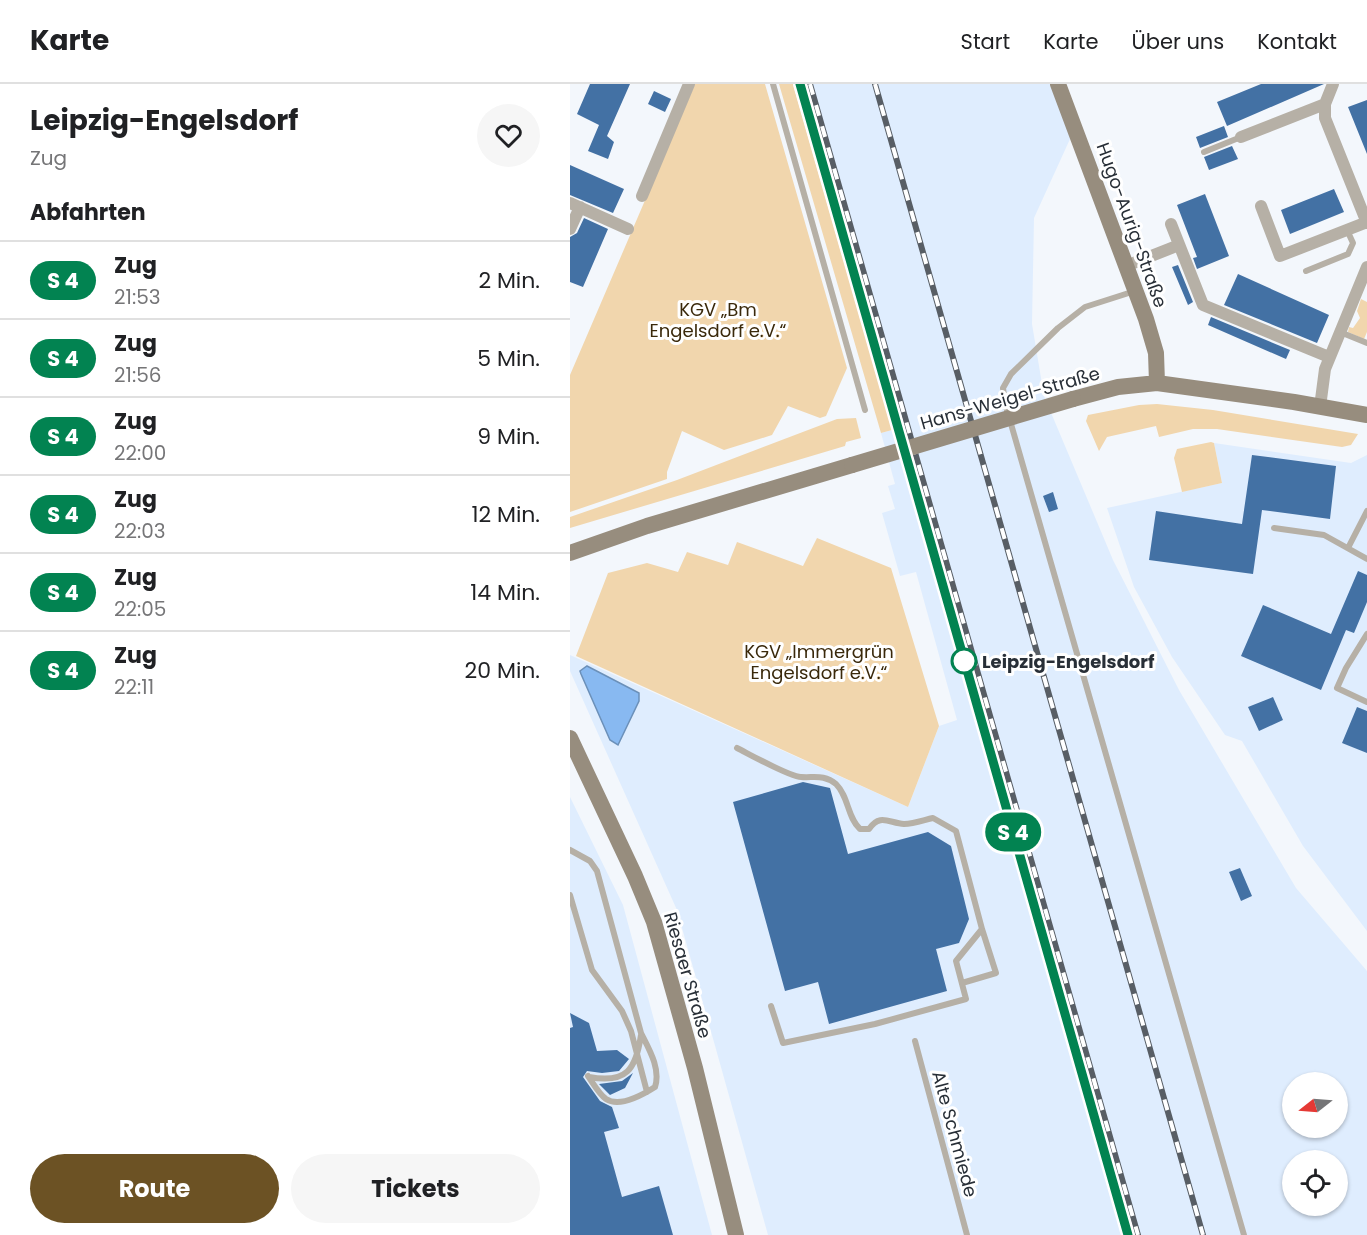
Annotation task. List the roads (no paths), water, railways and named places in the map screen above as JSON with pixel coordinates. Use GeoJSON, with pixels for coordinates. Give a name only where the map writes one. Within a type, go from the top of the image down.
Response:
{"type":"FeatureCollection","features":[{"type":"Feature","properties":{"kind":"street"},"geometry":{"type":"LineString","coordinates":[[642,196],[689,84]]}},
{"type":"Feature","properties":{"kind":"street","name":"Hugo-Aurig-Straße"},"geometry":{"type":"LineString","coordinates":[[1058,84],[1136,290],[1156,353],[1157,383]]}},
{"type":"Feature","properties":{"kind":"street"},"geometry":{"type":"LineString","coordinates":[[1261,206],[1280,256],[1367,222],[1327,124],[1325,104],[1333,84]]}},
{"type":"Feature","properties":{"kind":"street"},"geometry":{"type":"LineString","coordinates":[[1241,137],[1325,104]]}},
{"type":"Feature","properties":{"kind":"street"},"geometry":{"type":"LineString","coordinates":[[570,229],[575,205],[628,229]]}},
{"type":"Feature","properties":{"kind":"street"},"geometry":{"type":"LineString","coordinates":[[1171,224],[1203,305],[1329,357]]}},
{"type":"Feature","properties":{"kind":"street"},"geometry":{"type":"LineString","coordinates":[[1126,267],[1179,246]]}},
{"type":"Feature","properties":{"kind":"street"},"geometry":{"type":"LineString","coordinates":[[1320,407],[1329,357],[1367,267]]}},
{"type":"Feature","properties":{"kind":"street","name":"Hans-Weigel-Straße"},"geometry":{"type":"LineString","coordinates":[[570,553],[647,526],[1118,387],[1157,383],[1367,415]]}},
{"type":"Feature","properties":{"kind":"street","name":"Riesaer Straße"},"geometry":{"type":"LineString","coordinates":[[570,738],[635,876],[654,922],[736,1235]]}},
{"type":"Feature","properties":{"kind":"lane"},"geometry":{"type":"LineString","coordinates":[[773,84],[865,410]]}},
{"type":"Feature","properties":{"kind":"lane"},"geometry":{"type":"LineString","coordinates":[[1204,152],[1241,137]]}},
{"type":"Feature","properties":{"kind":"lane"},"geometry":{"type":"LineString","coordinates":[[1306,270],[1348,254],[1353,243],[1347,230]]}},
{"type":"Feature","properties":{"kind":"lane"},"geometry":{"type":"LineString","coordinates":[[1136,290],[1085,307],[1058,328],[1011,374],[1003,388],[1005,403],[1244,1235]]}},
{"type":"Feature","properties":{"kind":"lane"},"geometry":{"type":"LineString","coordinates":[[1340,332],[1367,343]]}},
{"type":"Feature","properties":{"kind":"lane"},"geometry":{"type":"LineString","coordinates":[[1348,548],[1367,511]]}},
{"type":"Feature","properties":{"kind":"lane"},"geometry":{"type":"LineString","coordinates":[[1274,528],[1324,535],[1367,559]]}},
{"type":"Feature","properties":{"kind":"lane"},"geometry":{"type":"LineString","coordinates":[[1367,634],[1346,668],[1337,688],[1367,702]]}},
{"type":"Feature","properties":{"kind":"lane"},"geometry":{"type":"LineString","coordinates":[[737,748],[800,778],[823,777],[835,784],[850,806],[854,823],[860,829],[869,829],[880,820],[888,819],[903,824],[933,818],[956,831],[996,973],[962,984]]}},
{"type":"Feature","properties":{"kind":"lane"},"geometry":{"type":"LineString","coordinates":[[570,850],[590,861],[597,871],[641,1033],[656,1070],[656,1087],[618,1102],[606,1099],[588,1076],[621,1077],[631,1070],[641,1033]]}},
{"type":"Feature","properties":{"kind":"lane"},"geometry":{"type":"LineString","coordinates":[[570,895],[592,970],[622,1011],[637,1052],[647,1092]]}},
{"type":"Feature","properties":{"kind":"lane"},"geometry":{"type":"LineString","coordinates":[[771,1006],[783,1043],[875,1024],[966,999],[956,961],[982,928]]}},
{"type":"Feature","properties":{"kind":"lane","name":"Alte Schmiede"},"geometry":{"type":"LineString","coordinates":[[915,1041],[967,1235]]}},
{"type":"Feature","properties":{"kind":"water"},"geometry":{"type":"Polygon","coordinates":[[[587,666],[639,693],[639,701],[618,745],[610,740],[581,674],[580,671],[587,666]]]}},
{"type":"Feature","properties":{"kind":"railway"},"geometry":{"type":"LineString","coordinates":[[800,84],[1128,1235]]}},
{"type":"Feature","properties":{"kind":"railway"},"geometry":{"type":"LineString","coordinates":[[810,84],[1138,1235]]}},
{"type":"Feature","properties":{"kind":"railway"},"geometry":{"type":"LineString","coordinates":[[875,84],[1203,1235]]}},
{"type":"Feature","properties":{"kind":"train"},"geometry":{"type":"LineString","coordinates":[[800,84],[1128,1235]]}},
{"type":"Feature","properties":{"kind":"place","name":"Leipzig-Engelsdorf"},"geometry":{"type":"Point","coordinates":[964,661]}},
{"type":"Feature","properties":{"kind":"park label","name":"KGV „Bm Engelsdorf e.V.“"},"geometry":{"type":"Point","coordinates":[718,319]}},
{"type":"Feature","properties":{"kind":"park label","name":"KGV „Immergrün Engelsdorf e.V.“"},"geometry":{"type":"Point","coordinates":[819,661]}}]}
